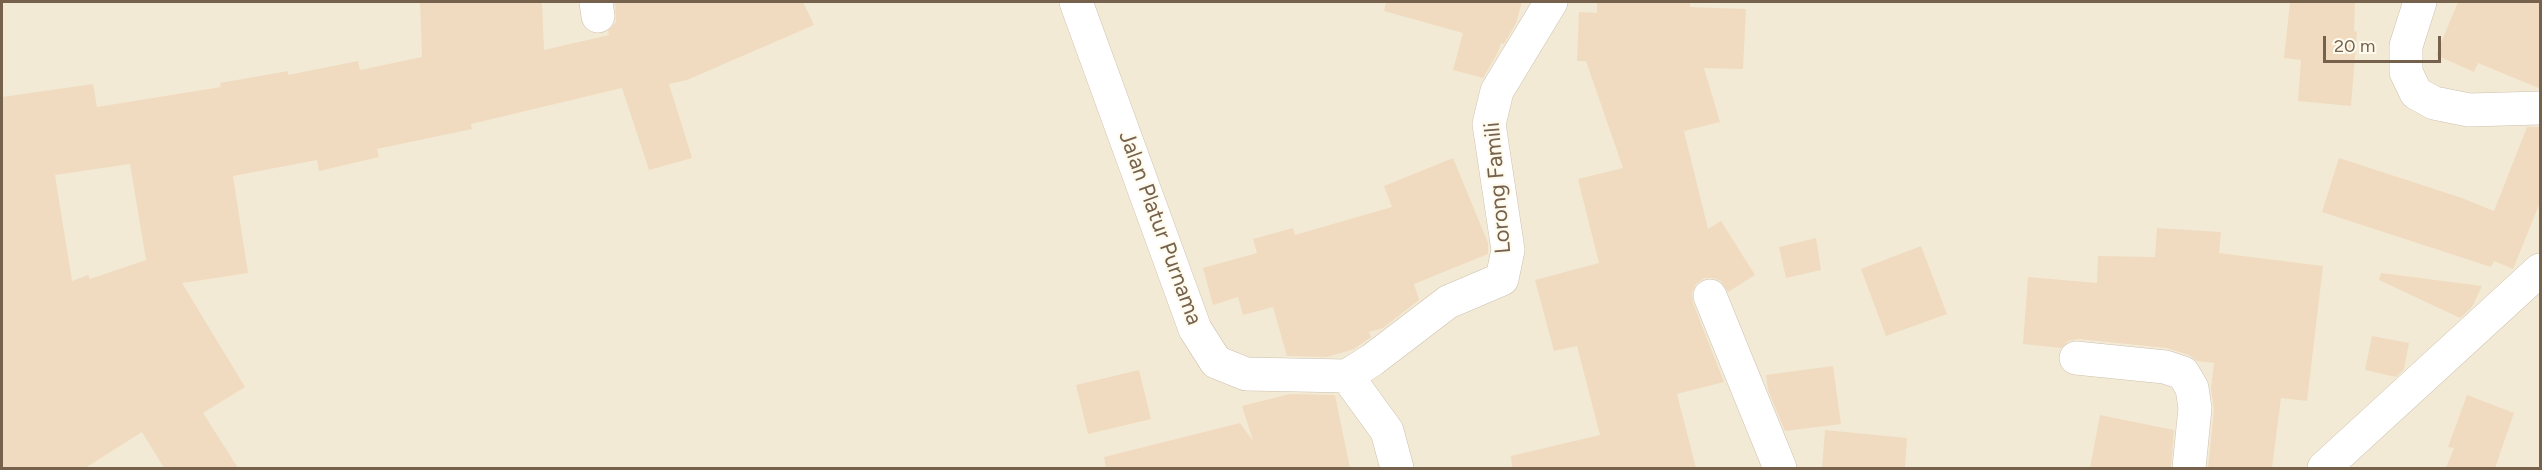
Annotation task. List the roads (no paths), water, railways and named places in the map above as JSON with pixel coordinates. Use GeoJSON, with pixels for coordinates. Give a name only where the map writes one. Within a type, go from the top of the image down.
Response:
{"type":"FeatureCollection","features":[{"type":"Feature","properties":{"kind":"street","name":"Jalan Platur Purnama"},"geometry":{"type":"LineString","coordinates":[[1076,2],[1195,329],[1216,362],[1245,374],[1347,376]]}},
{"type":"Feature","properties":{"kind":"street","name":"Lorong Famili"},"geometry":{"type":"LineString","coordinates":[[1347,376],[1372,360],[1448,302],[1502,279],[1508,250],[1489,124],[1497,91],[1551,2]]}},
{"type":"Feature","properties":{"kind":"street"},"geometry":{"type":"LineString","coordinates":[[2420,2],[2406,46],[2406,72],[2416,93],[2434,103],[2469,110],[2541,108]]}},
{"type":"Feature","properties":{"kind":"street"},"geometry":{"type":"LineString","coordinates":[[2339,465],[2541,270]]}},
{"type":"Feature","properties":{"kind":"street"},"geometry":{"type":"LineString","coordinates":[[1710,296],[1780,468]]}},
{"type":"Feature","properties":{"kind":"street"},"geometry":{"type":"LineString","coordinates":[[2076,358],[2165,368],[2183,374],[2192,388],[2195,408],[2189,468]]}},
{"type":"Feature","properties":{"kind":"street"},"geometry":{"type":"LineString","coordinates":[[1347,376],[1388,431],[1397,468]]}}]}
